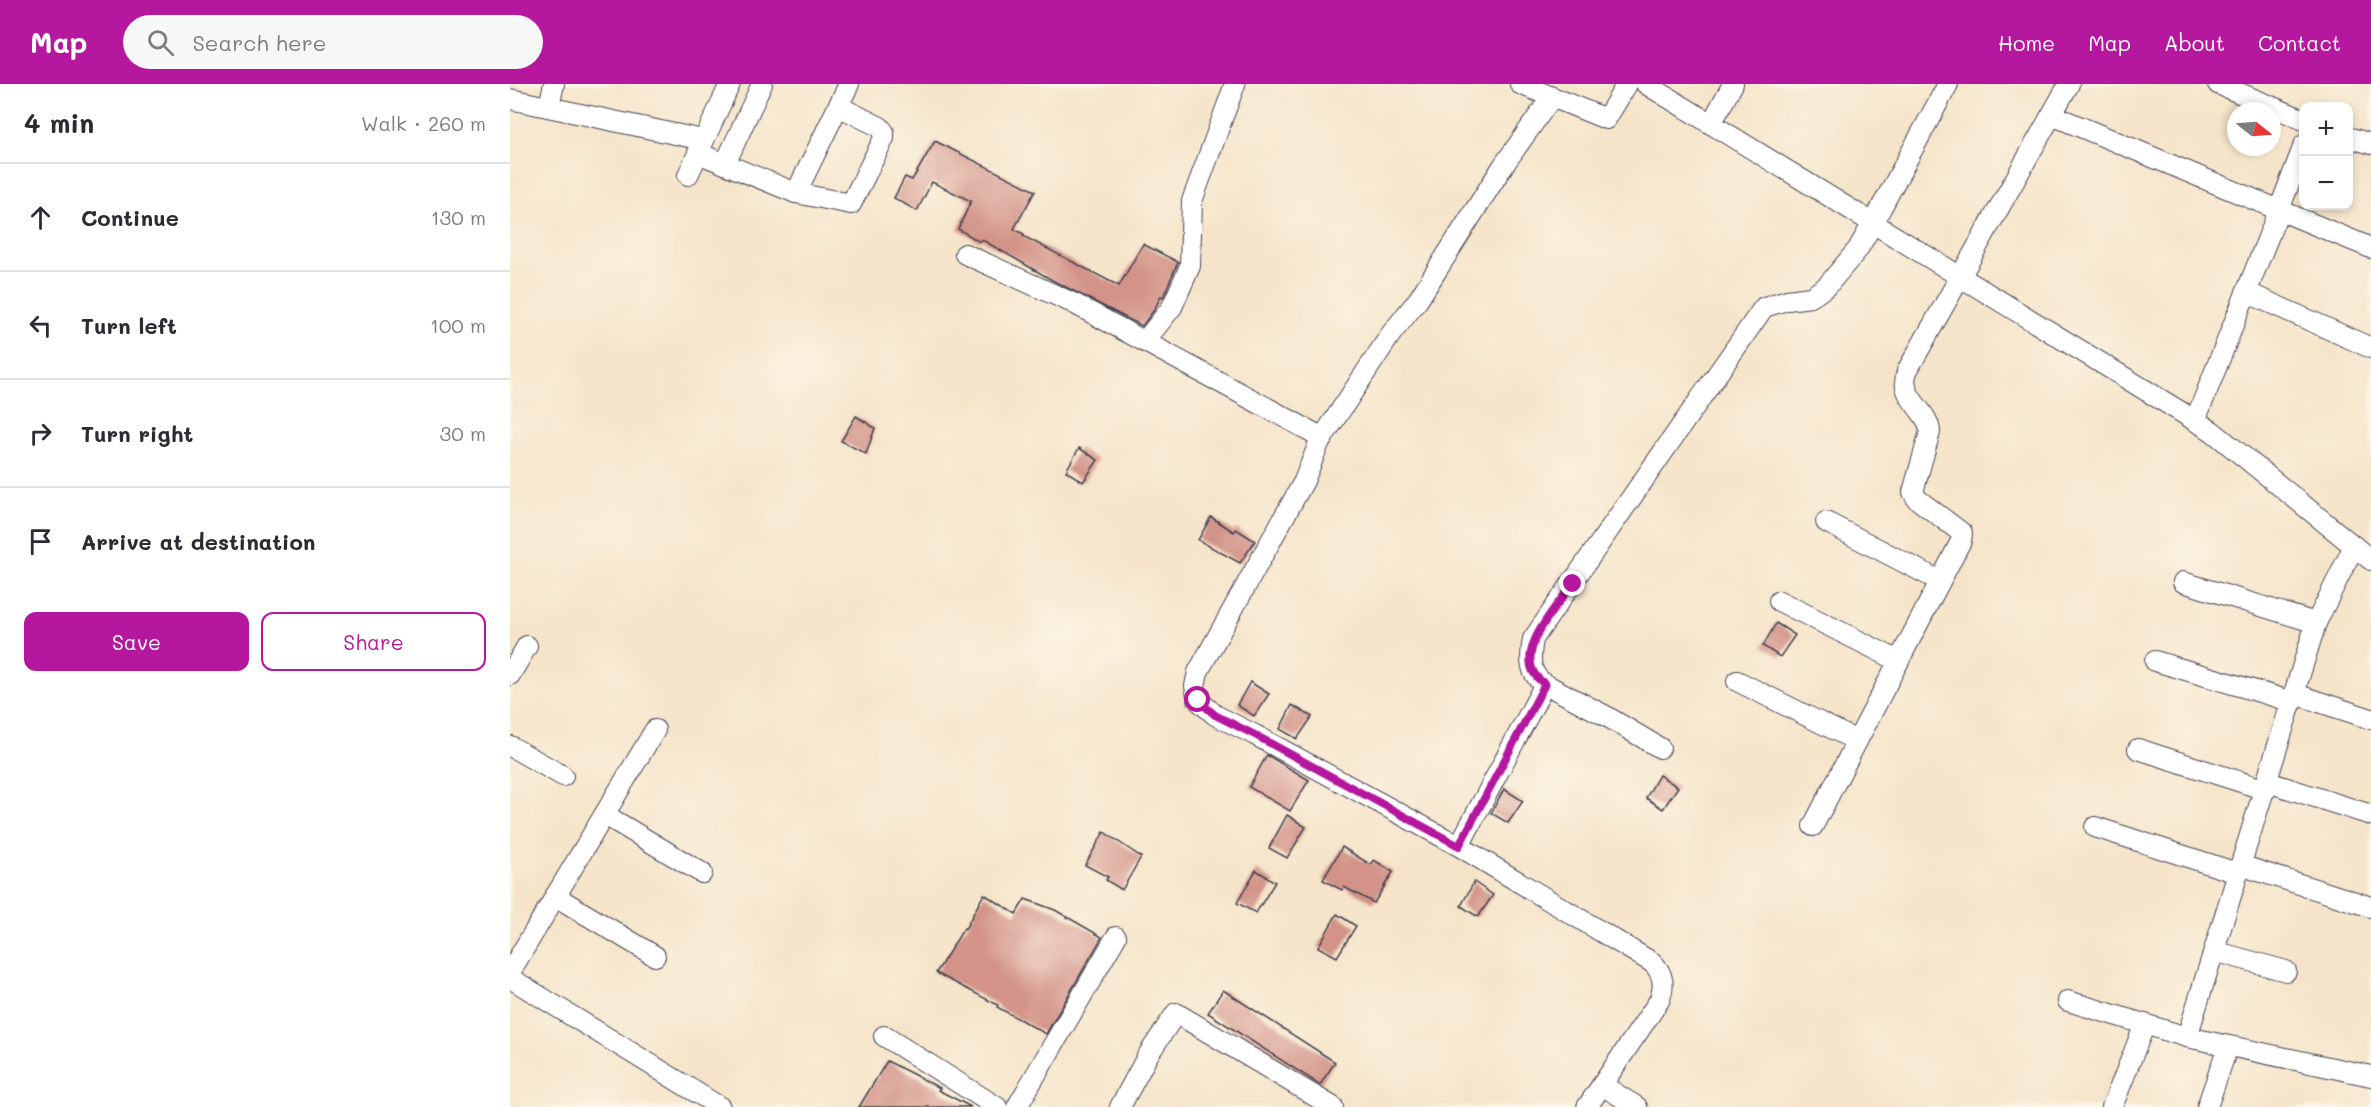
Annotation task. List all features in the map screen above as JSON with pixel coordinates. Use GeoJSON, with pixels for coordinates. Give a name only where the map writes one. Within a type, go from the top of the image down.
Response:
{"type":"FeatureCollection","features":[{"type":"Feature","properties":{"kind":"street"},"geometry":{"type":"LineString","coordinates":[[549,106],[554,84]]}},
{"type":"Feature","properties":{"kind":"street"},"geometry":{"type":"LineString","coordinates":[[688,175],[730,84]]}},
{"type":"Feature","properties":{"kind":"street"},"geometry":{"type":"LineString","coordinates":[[796,193],[849,84]]}},
{"type":"Feature","properties":{"kind":"street"},"geometry":{"type":"LineString","coordinates":[[1145,341],[1172,307],[1190,266],[1192,201],[1235,84]]}},
{"type":"Feature","properties":{"kind":"street"},"geometry":{"type":"LineString","coordinates":[[1520,84],[1606,119],[1627,84]]}},
{"type":"Feature","properties":{"kind":"street"},"geometry":{"type":"LineString","coordinates":[[1646,84],[2212,431],[2371,560]]}},
{"type":"Feature","properties":{"kind":"street"},"geometry":{"type":"LineString","coordinates":[[1711,124],[1733,84]]}},
{"type":"Feature","properties":{"kind":"street"},"geometry":{"type":"LineString","coordinates":[[1660,748],[1537,679],[1532,669],[1530,654],[1533,639],[1764,307],[1787,300],[1811,297],[1827,286],[1857,249],[1948,84]]}},
{"type":"Feature","properties":{"kind":"street"},"geometry":{"type":"LineString","coordinates":[[1813,826],[1961,541],[1962,533],[1917,499],[1913,492],[1930,432],[1929,424],[1906,391],[1904,381],[1906,371],[2069,84]]}},
{"type":"Feature","properties":{"kind":"street"},"geometry":{"type":"LineString","coordinates":[[2218,84],[2299,118]]}},
{"type":"Feature","properties":{"kind":"street"},"geometry":{"type":"LineString","coordinates":[[725,165],[755,86]]}},
{"type":"Feature","properties":{"kind":"street"},"geometry":{"type":"LineString","coordinates":[[1552,97],[1503,166],[1418,300],[1391,334],[1323,438],[1304,481],[1198,672],[1195,686],[1198,700],[1215,715],[1459,846],[1653,963],[1659,970],[1663,989],[1659,1001],[1587,1107]]}},
{"type":"Feature","properties":{"kind":"street"},"geometry":{"type":"LineString","coordinates":[[510,99],[549,106],[700,147],[725,165],[796,193],[847,205],[855,201],[884,138],[884,132],[880,127],[838,106]]}},
{"type":"Feature","properties":{"kind":"street"},"geometry":{"type":"LineString","coordinates":[[2052,115],[2371,248]]}},
{"type":"Feature","properties":{"kind":"street"},"geometry":{"type":"LineString","coordinates":[[2353,137],[2371,144]]}},
{"type":"Feature","properties":{"kind":"street"},"geometry":{"type":"LineString","coordinates":[[2195,421],[2300,156]]}},
{"type":"Feature","properties":{"kind":"street"},"geometry":{"type":"LineString","coordinates":[[965,254],[1075,304],[1323,438]]}},
{"type":"Feature","properties":{"kind":"street"},"geometry":{"type":"LineString","coordinates":[[2246,292],[2371,348]]}},
{"type":"Feature","properties":{"kind":"street"},"geometry":{"type":"LineString","coordinates":[[1826,522],[1940,581]]}},
{"type":"Feature","properties":{"kind":"street"},"geometry":{"type":"LineString","coordinates":[[2187,1037],[2316,623],[2354,546]]}},
{"type":"Feature","properties":{"kind":"street"},"geometry":{"type":"LineString","coordinates":[[2183,582],[2316,623]]}},
{"type":"Feature","properties":{"kind":"street"},"geometry":{"type":"LineString","coordinates":[[1779,601],[1899,661]]}},
{"type":"Feature","properties":{"kind":"street"},"geometry":{"type":"LineString","coordinates":[[510,675],[527,646]]}},
{"type":"Feature","properties":{"kind":"street"},"geometry":{"type":"LineString","coordinates":[[2155,661],[2371,719]]}},
{"type":"Feature","properties":{"kind":"street"},"geometry":{"type":"LineString","coordinates":[[1737,681],[1857,741]]}},
{"type":"Feature","properties":{"kind":"street"},"geometry":{"type":"LineString","coordinates":[[1459,846],[1545,684]]}},
{"type":"Feature","properties":{"kind":"street"},"geometry":{"type":"LineString","coordinates":[[510,972],[655,730]]}},
{"type":"Feature","properties":{"kind":"street"},"geometry":{"type":"LineString","coordinates":[[510,746],[563,776]]}},
{"type":"Feature","properties":{"kind":"street"},"geometry":{"type":"LineString","coordinates":[[2138,749],[2371,815]]}},
{"type":"Feature","properties":{"kind":"street"},"geometry":{"type":"LineString","coordinates":[[604,815],[702,873]]}},
{"type":"Feature","properties":{"kind":"street"},"geometry":{"type":"LineString","coordinates":[[2095,827],[2371,907]]}},
{"type":"Feature","properties":{"kind":"street"},"geometry":{"type":"LineString","coordinates":[[555,896],[655,956]]}},
{"type":"Feature","properties":{"kind":"street"},"geometry":{"type":"LineString","coordinates":[[1017,1107],[1116,937]]}},
{"type":"Feature","properties":{"kind":"street"},"geometry":{"type":"LineString","coordinates":[[2214,951],[2286,970]]}},
{"type":"Feature","properties":{"kind":"street"},"geometry":{"type":"LineString","coordinates":[[510,978],[720,1107]]}},
{"type":"Feature","properties":{"kind":"street"},"geometry":{"type":"LineString","coordinates":[[2068,1002],[2187,1037],[2371,1076]]}},
{"type":"Feature","properties":{"kind":"street"},"geometry":{"type":"LineString","coordinates":[[1120,1107],[1148,1055],[1176,1013],[1333,1107]]}},
{"type":"Feature","properties":{"kind":"street"},"geometry":{"type":"LineString","coordinates":[[2112,1107],[2145,1024]]}},
{"type":"Feature","properties":{"kind":"street"},"geometry":{"type":"LineString","coordinates":[[884,1036],[996,1107]]}},
{"type":"Feature","properties":{"kind":"street"},"geometry":{"type":"LineString","coordinates":[[2207,1107],[2228,1046]]}},
{"type":"Feature","properties":{"kind":"street"},"geometry":{"type":"LineString","coordinates":[[1602,1084],[1637,1107]]}},
{"type":"Feature","properties":{"kind":"building"},"geometry":{"type":"Polygon","coordinates":[[[935,141],[1035,191],[1014,229],[1024,234],[1023,236],[1119,286],[1143,244],[1178,262],[1163,297],[1161,296],[1142,326],[1052,280],[981,239],[980,242],[958,229],[971,201],[932,182],[917,211],[894,198],[905,177],[912,180],[935,141]]]}},
{"type":"Feature","properties":{"kind":"building"},"geometry":{"type":"Polygon","coordinates":[[[856,416],[875,428],[866,454],[841,441],[856,416]]]}},
{"type":"Feature","properties":{"kind":"building"},"geometry":{"type":"Polygon","coordinates":[[[1079,448],[1098,460],[1083,482],[1066,471],[1079,448]]]}},
{"type":"Feature","properties":{"kind":"building"},"geometry":{"type":"Polygon","coordinates":[[[1211,517],[1234,532],[1236,529],[1255,541],[1240,563],[1198,540],[1211,517]]]}},
{"type":"Feature","properties":{"kind":"building"},"geometry":{"type":"Polygon","coordinates":[[[1776,623],[1795,635],[1780,657],[1763,646],[1776,623]]]}},
{"type":"Feature","properties":{"kind":"building"},"geometry":{"type":"Polygon","coordinates":[[[1250,682],[1269,694],[1254,716],[1237,705],[1250,682]]]}},
{"type":"Feature","properties":{"kind":"building"},"geometry":{"type":"Polygon","coordinates":[[[1292,705],[1312,717],[1297,739],[1280,729],[1292,705]]]}},
{"type":"Feature","properties":{"kind":"building"},"geometry":{"type":"Polygon","coordinates":[[[1267,755],[1309,780],[1290,811],[1249,787],[1267,755]]]}},
{"type":"Feature","properties":{"kind":"building"},"geometry":{"type":"Polygon","coordinates":[[[1659,775],[1678,787],[1663,809],[1646,798],[1659,775]]]}},
{"type":"Feature","properties":{"kind":"building"},"geometry":{"type":"Polygon","coordinates":[[[1504,789],[1523,801],[1508,823],[1491,813],[1504,789]]]}},
{"type":"Feature","properties":{"kind":"building"},"geometry":{"type":"Polygon","coordinates":[[[1287,815],[1306,827],[1287,858],[1269,848],[1287,815]]]}},
{"type":"Feature","properties":{"kind":"building"},"geometry":{"type":"Polygon","coordinates":[[[1104,832],[1141,857],[1122,890],[1106,880],[1108,877],[1085,865],[1104,832]]]}},
{"type":"Feature","properties":{"kind":"building"},"geometry":{"type":"Polygon","coordinates":[[[1342,847],[1371,865],[1374,860],[1393,872],[1374,903],[1344,887],[1342,890],[1323,880],[1342,847]]]}},
{"type":"Feature","properties":{"kind":"building"},"geometry":{"type":"Polygon","coordinates":[[[1256,870],[1275,882],[1256,913],[1237,903],[1256,870]]]}},
{"type":"Feature","properties":{"kind":"building"},"geometry":{"type":"Polygon","coordinates":[[[1474,882],[1493,895],[1478,917],[1461,906],[1474,882]]]}},
{"type":"Feature","properties":{"kind":"building"},"geometry":{"type":"Polygon","coordinates":[[[984,894],[1016,914],[1025,899],[1055,910],[1102,937],[1046,1034],[997,1007],[998,1005],[936,973],[965,929],[984,894]]]}},
{"type":"Feature","properties":{"kind":"building"},"geometry":{"type":"Polygon","coordinates":[[[1337,914],[1356,926],[1337,957],[1318,947],[1337,914]]]}},
{"type":"Feature","properties":{"kind":"building"},"geometry":{"type":"Polygon","coordinates":[[[1223,990],[1335,1062],[1320,1085],[1208,1013],[1223,990]]]}},
{"type":"Feature","properties":{"kind":"building"},"geometry":{"type":"Polygon","coordinates":[[[887,1061],[940,1088],[938,1090],[971,1107],[859,1107],[887,1061]]]}},
{"type":"Feature","properties":{"kind":"route"},"geometry":{"type":"LineString","coordinates":[[1198,700],[1215,715],[1459,846],[1545,684],[1537,679],[1532,669],[1530,654],[1533,639],[1573,584]]}}]}
